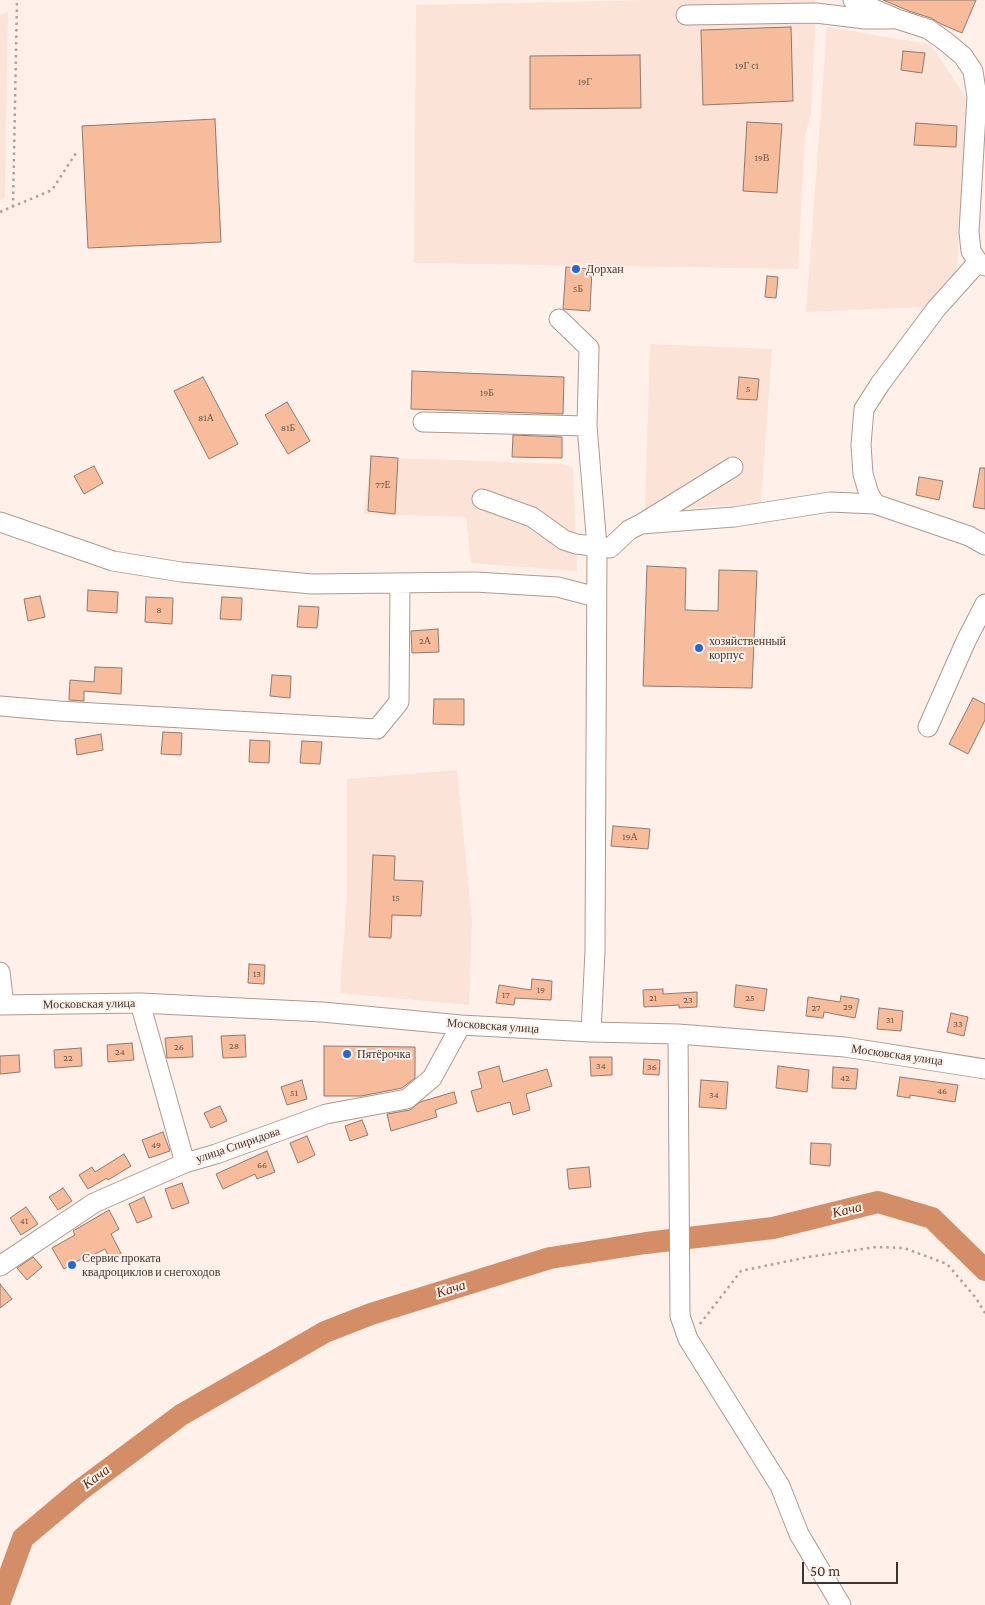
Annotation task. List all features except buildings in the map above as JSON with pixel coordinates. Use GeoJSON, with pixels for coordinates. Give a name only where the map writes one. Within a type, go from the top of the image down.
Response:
{"type":"FeatureCollection","features":[{"type":"Feature","properties":{"kind":"street"},"geometry":{"type":"LineString","coordinates":[[853,0],[928,29],[963,56],[979,73],[969,232],[971,251],[982,264],[936,308],[864,409],[861,445],[863,474],[869,494],[875,504]]}},
{"type":"Feature","properties":{"kind":"street"},"geometry":{"type":"LineString","coordinates":[[686,15],[816,13],[865,19],[898,19]]}},
{"type":"Feature","properties":{"kind":"street"},"geometry":{"type":"LineString","coordinates":[[559,319],[589,348],[588,426],[597,547],[595,950],[591,1032]]}},
{"type":"Feature","properties":{"kind":"street"},"geometry":{"type":"LineString","coordinates":[[423,422],[588,426]]}},
{"type":"Feature","properties":{"kind":"street"},"geometry":{"type":"LineString","coordinates":[[482,499],[532,518],[564,540],[576,544],[610,548],[629,530],[733,467]]}},
{"type":"Feature","properties":{"kind":"street"},"geometry":{"type":"LineString","coordinates":[[641,524],[734,517],[830,502],[875,504],[969,536],[985,545]]}},
{"type":"Feature","properties":{"kind":"street"},"geometry":{"type":"LineString","coordinates":[[0,522],[113,561],[142,567],[312,584],[475,582],[558,587],[596,597]]}},
{"type":"Feature","properties":{"kind":"street"},"geometry":{"type":"LineString","coordinates":[[0,706],[377,729],[399,702],[400,583]]}},
{"type":"Feature","properties":{"kind":"street"},"geometry":{"type":"LineString","coordinates":[[928,727],[966,641],[985,604]]}},
{"type":"Feature","properties":{"kind":"street"},"geometry":{"type":"LineString","coordinates":[[0,972],[2,1005]]}},
{"type":"Feature","properties":{"kind":"street"},"geometry":{"type":"LineString","coordinates":[[140,1003],[185,1163]]}},
{"type":"Feature","properties":{"kind":"street","name":"Московская улица"},"geometry":{"type":"LineString","coordinates":[[2,1005],[140,1003],[322,1012],[461,1025],[591,1032],[678,1034],[845,1047],[985,1069]]}},
{"type":"Feature","properties":{"kind":"street","name":"улица Спиридова"},"geometry":{"type":"LineString","coordinates":[[0,1266],[94,1203],[185,1163],[216,1154],[326,1114],[407,1099],[432,1078],[461,1025]]}},
{"type":"Feature","properties":{"kind":"street"},"geometry":{"type":"LineString","coordinates":[[678,1034],[680,1316],[688,1339],[780,1486],[799,1534],[840,1605]]}},
{"type":"Feature","properties":{"kind":"path"},"geometry":{"type":"LineString","coordinates":[[13,206],[17,0]]}},
{"type":"Feature","properties":{"kind":"path"},"geometry":{"type":"LineString","coordinates":[[0,212],[52,190],[76,153]]}},
{"type":"Feature","properties":{"kind":"path"},"geometry":{"type":"LineString","coordinates":[[688,1339],[741,1271],[808,1257],[876,1247],[904,1248],[948,1264],[976,1298],[985,1313]]}},
{"type":"Feature","properties":{"kind":"shaded area"},"geometry":{"type":"Polygon","coordinates":[[[653,0],[815,0],[811,114],[805,136],[798,269],[414,263],[416,5],[653,0]]]}},
{"type":"Feature","properties":{"kind":"shaded area"},"geometry":{"type":"Polygon","coordinates":[[[8,12],[5,198],[0,200],[0,15],[8,12]]]}},
{"type":"Feature","properties":{"kind":"shaded area"},"geometry":{"type":"Polygon","coordinates":[[[827,27],[930,44],[967,99],[957,269],[925,307],[806,312],[827,27]]]}},
{"type":"Feature","properties":{"kind":"shaded area"},"geometry":{"type":"Polygon","coordinates":[[[650,344],[772,349],[761,504],[645,510],[650,344]]]}},
{"type":"Feature","properties":{"kind":"shaded area"},"geometry":{"type":"Polygon","coordinates":[[[371,456],[561,464],[573,467],[577,571],[471,563],[466,517],[364,514],[371,456]]]}},
{"type":"Feature","properties":{"kind":"shaded area"},"geometry":{"type":"Polygon","coordinates":[[[457,770],[472,920],[469,1005],[340,993],[347,894],[347,779],[457,770]]]}},
{"type":"Feature","properties":{"kind":"waterway","name":"Кача"},"geometry":{"type":"LineString","coordinates":[[0,1601],[23,1538],[79,1491],[181,1415],[325,1332],[371,1314],[550,1258],[646,1243],[773,1228],[878,1202],[932,1218],[985,1270]]}},
{"type":"Feature","properties":{"kind":"place","name":"Дорхан"},"geometry":{"type":"Point","coordinates":[576,269]}},
{"type":"Feature","properties":{"kind":"place","name":"хозяйственный корпус"},"geometry":{"type":"Point","coordinates":[699,648]}},
{"type":"Feature","properties":{"kind":"place","name":"Пятёрочка"},"geometry":{"type":"Point","coordinates":[347,1054]}},
{"type":"Feature","properties":{"kind":"place","name":"Сервис проката квадроциклов и снегоходов"},"geometry":{"type":"Point","coordinates":[72,1265]}}]}
